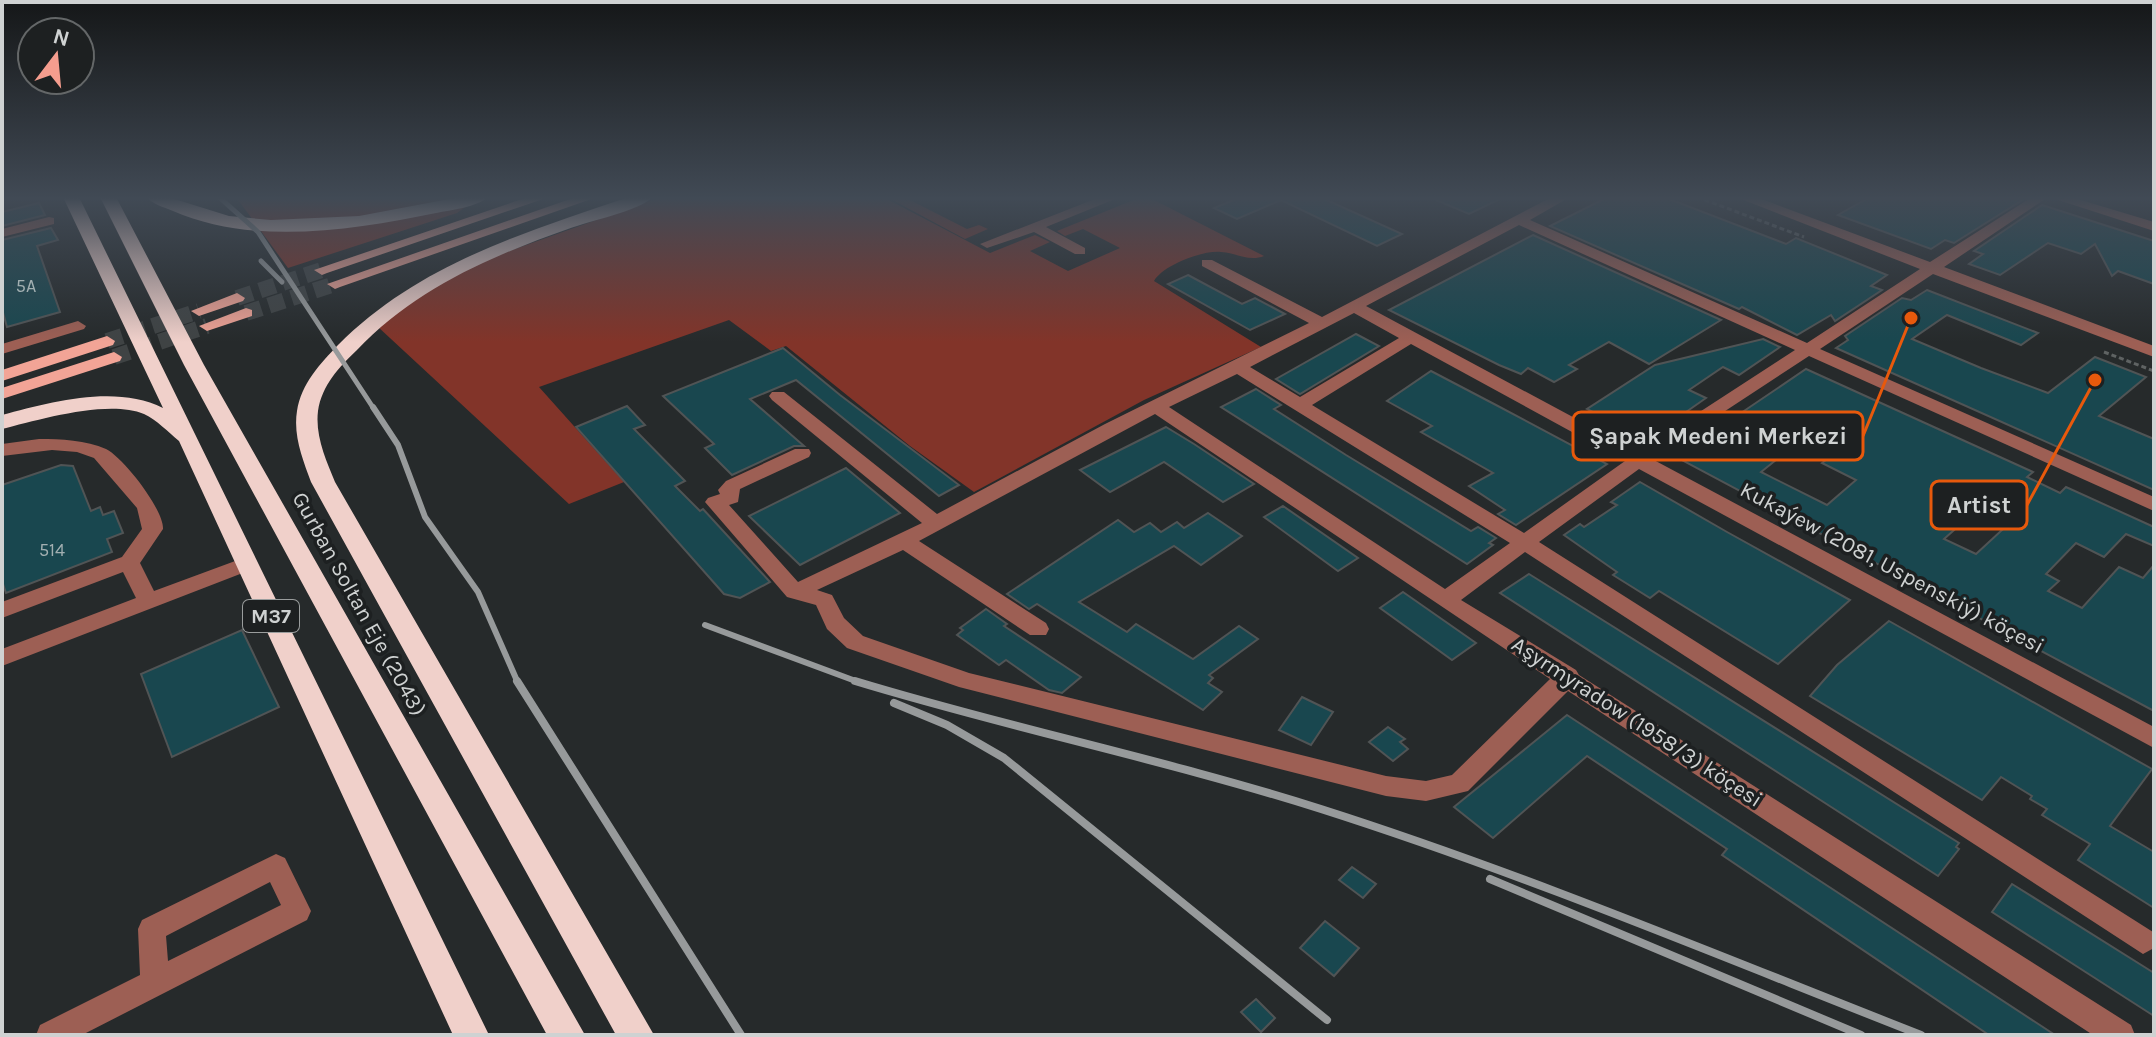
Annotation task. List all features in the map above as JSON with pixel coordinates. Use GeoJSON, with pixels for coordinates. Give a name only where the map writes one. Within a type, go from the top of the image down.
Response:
{"type":"FeatureCollection","features":[{"type":"Feature","properties":{"kind":"highway","name":"M37"},"geometry":{"type":"LineString","coordinates":[[95,245],[192,440],[246,564],[471,1035]]}},
{"type":"Feature","properties":{"kind":"highway","name":"Gurban Soltan Eje (2043)"},"geometry":{"type":"LineString","coordinates":[[133,245],[194,365],[567,1035]]}},
{"type":"Feature","properties":{"kind":"highway"},"geometry":{"type":"LineString","coordinates":[[509,245],[428,281],[367,327],[315,387],[307,420],[308,441],[318,468],[636,1035]]}},
{"type":"Feature","properties":{"kind":"highway"},"geometry":{"type":"LineString","coordinates":[[2,422],[71,406],[150,408],[192,440]]}},
{"type":"Feature","properties":{"kind":"main road"},"geometry":{"type":"LineString","coordinates":[[322,270],[396,245]]}},
{"type":"Feature","properties":{"kind":"main road"},"geometry":{"type":"LineString","coordinates":[[335,284],[448,245]]}},
{"type":"Feature","properties":{"kind":"main road"},"geometry":{"type":"LineString","coordinates":[[237,298],[203,319],[246,313]]}},
{"type":"Feature","properties":{"kind":"main road"},"geometry":{"type":"LineString","coordinates":[[2,376],[110,349],[2,394]]}},
{"type":"Feature","properties":{"kind":"street"},"geometry":{"type":"LineString","coordinates":[[1070,245],[1080,251]]}},
{"type":"Feature","properties":{"kind":"street"},"geometry":{"type":"LineString","coordinates":[[795,592],[904,541],[1156,406],[1238,367],[1470,245]]}},
{"type":"Feature","properties":{"kind":"street"},"geometry":{"type":"LineString","coordinates":[[1575,245],[2154,505]]}},
{"type":"Feature","properties":{"kind":"street"},"geometry":{"type":"LineString","coordinates":[[1872,245],[2154,352]]}},
{"type":"Feature","properties":{"kind":"street"},"geometry":{"type":"LineString","coordinates":[[1445,600],[1640,459],[1808,351],[1964,245]]}},
{"type":"Feature","properties":{"kind":"street"},"geometry":{"type":"LineString","coordinates":[[1207,263],[1321,323]]}},
{"type":"Feature","properties":{"kind":"street","name":"Kukaýew (2081, Uspenskiý) köçesi"},"geometry":{"type":"LineString","coordinates":[[1353,306],[2154,738]]}},
{"type":"Feature","properties":{"kind":"street"},"geometry":{"type":"LineString","coordinates":[[2,349],[78,326]]}},
{"type":"Feature","properties":{"kind":"street"},"geometry":{"type":"LineString","coordinates":[[1299,405],[1412,337]]}},
{"type":"Feature","properties":{"kind":"street"},"geometry":{"type":"LineString","coordinates":[[1238,367],[1524,542],[2143,941]]}},
{"type":"Feature","properties":{"kind":"street"},"geometry":{"type":"LineString","coordinates":[[778,396],[936,524]]}},
{"type":"Feature","properties":{"kind":"street","name":"Aşyrmyradow (1958/3) köçesi"},"geometry":{"type":"LineString","coordinates":[[1156,406],[1445,600],[1568,676],[2120,1035]]}},
{"type":"Feature","properties":{"kind":"street"},"geometry":{"type":"LineString","coordinates":[[2,450],[36,443],[103,454],[147,501],[155,523],[151,540],[129,562],[2,610]]}},
{"type":"Feature","properties":{"kind":"street"},"geometry":{"type":"LineString","coordinates":[[802,453],[733,485],[728,490],[731,498],[715,502],[795,592],[824,600],[835,623],[855,642],[967,681],[1386,786],[1426,791],[1459,784],[1568,676]]}},
{"type":"Feature","properties":{"kind":"street"},"geometry":{"type":"LineString","coordinates":[[904,541],[1038,629]]}},
{"type":"Feature","properties":{"kind":"street"},"geometry":{"type":"LineString","coordinates":[[129,562],[149,602]]}},
{"type":"Feature","properties":{"kind":"street"},"geometry":{"type":"LineString","coordinates":[[2,658],[246,564]]}},
{"type":"Feature","properties":{"kind":"street"},"geometry":{"type":"LineString","coordinates":[[51,1035],[297,911],[276,866],[152,929],[155,981]]}},
{"type":"Feature","properties":{"kind":"shaded area"},"geometry":{"type":"Polygon","coordinates":[[[271,245],[357,245],[288,268],[271,245]]]}},
{"type":"Feature","properties":{"kind":"shaded area"},"geometry":{"type":"Polygon","coordinates":[[[525,245],[975,245],[990,253],[1009,245],[1042,245],[1030,251],[1068,271],[1120,248],[1115,245],[1243,245],[1264,256],[1253,258],[1221,252],[1204,253],[1174,264],[1154,281],[1261,347],[1144,400],[974,492],[910,446],[786,346],[771,351],[729,320],[539,387],[624,482],[569,504],[377,326],[431,287],[525,245]]]}},
{"type":"Feature","properties":{"kind":"building"},"geometry":{"type":"Polygon","coordinates":[[[2,245],[39,245],[60,312],[7,327],[2,309],[2,245]]]}},
{"type":"Feature","properties":{"kind":"building"},"geometry":{"type":"Polygon","coordinates":[[[1513,245],[1556,245],[1721,320],[1649,364],[1609,342],[1569,365],[1577,369],[1554,382],[1528,368],[1521,374],[1499,365],[1389,310],[1513,245]]]}},
{"type":"Feature","properties":{"kind":"building"},"geometry":{"type":"Polygon","coordinates":[[[1594,245],[1814,245],[1887,275],[1871,286],[1882,290],[1835,321],[1831,315],[1797,335],[1742,307],[1739,309],[1594,245]]]}},
{"type":"Feature","properties":{"kind":"building"},"geometry":{"type":"Polygon","coordinates":[[[1982,245],[2044,245],[2000,275],[1969,264],[1983,254],[1974,251],[1982,245]]]}},
{"type":"Feature","properties":{"kind":"building"},"geometry":{"type":"Polygon","coordinates":[[[2055,245],[2093,245],[2081,254],[2055,245]]]}},
{"type":"Feature","properties":{"kind":"building"},"geometry":{"type":"Polygon","coordinates":[[[2096,245],[2154,245],[2154,284],[2118,271],[2112,276],[2096,245]]]}},
{"type":"Feature","properties":{"kind":"building"},"geometry":{"type":"Polygon","coordinates":[[[1188,275],[1242,304],[1255,298],[1285,314],[1250,330],[1168,284],[1188,275]]]}},
{"type":"Feature","properties":{"kind":"building"},"geometry":{"type":"Polygon","coordinates":[[[1927,290],[2038,333],[2021,345],[1947,315],[1912,339],[1981,368],[2048,393],[2095,357],[2146,377],[2099,416],[2154,439],[2154,490],[1836,348],[1848,340],[1845,336],[1902,298],[1911,300],[1927,290]]]}},
{"type":"Feature","properties":{"kind":"building"},"geometry":{"type":"Polygon","coordinates":[[[1356,334],[1379,346],[1300,394],[1276,379],[1356,334]]]}},
{"type":"Feature","properties":{"kind":"building"},"geometry":{"type":"Polygon","coordinates":[[[1763,339],[1780,347],[1739,375],[1723,367],[1689,390],[1706,398],[1646,440],[1587,409],[1655,365],[1763,339]]]}},
{"type":"Feature","properties":{"kind":"building"},"geometry":{"type":"Polygon","coordinates":[[[783,348],[959,485],[939,496],[796,380],[750,399],[804,446],[794,446],[732,475],[705,448],[714,444],[663,396],[783,348]]]}},
{"type":"Feature","properties":{"kind":"building"},"geometry":{"type":"Polygon","coordinates":[[[1806,369],[2033,472],[2027,477],[2060,493],[2066,487],[2154,527],[2154,546],[2126,534],[2104,557],[2076,543],[2046,574],[2059,581],[2048,591],[2082,608],[2119,567],[2143,578],[2154,565],[2154,711],[1676,457],[1806,369]],[[1823,422],[1761,472],[1827,505],[1856,480],[1822,463],[1855,438],[1823,422]],[[1971,515],[1944,539],[1976,554],[2002,530],[1971,515]]]}},
{"type":"Feature","properties":{"kind":"building"},"geometry":{"type":"Polygon","coordinates":[[[1431,371],[1607,464],[1516,525],[1498,514],[1505,510],[1469,486],[1493,473],[1421,432],[1432,426],[1387,401],[1431,371]]]}},
{"type":"Feature","properties":{"kind":"building"},"geometry":{"type":"Polygon","coordinates":[[[1256,389],[1281,405],[1274,409],[1346,455],[1471,531],[1478,527],[1496,538],[1489,543],[1493,545],[1467,564],[1221,407],[1256,389]]]}},
{"type":"Feature","properties":{"kind":"building"},"geometry":{"type":"Polygon","coordinates":[[[627,406],[645,425],[634,429],[685,481],[675,486],[700,511],[703,509],[770,582],[740,598],[724,594],[576,427],[627,406]]]}},
{"type":"Feature","properties":{"kind":"building"},"geometry":{"type":"Polygon","coordinates":[[[1166,427],[1254,484],[1223,502],[1164,462],[1110,492],[1080,470],[1166,427]]]}},
{"type":"Feature","properties":{"kind":"building"},"geometry":{"type":"Polygon","coordinates":[[[61,465],[73,466],[91,511],[100,507],[103,515],[114,511],[123,533],[107,539],[112,552],[6,593],[2,581],[2,485],[61,465]]]}},
{"type":"Feature","properties":{"kind":"building"},"geometry":{"type":"Polygon","coordinates":[[[846,468],[900,513],[800,565],[749,516],[846,468]]]}},
{"type":"Feature","properties":{"kind":"building"},"geometry":{"type":"Polygon","coordinates":[[[1640,482],[1850,600],[1778,664],[1659,591],[1650,598],[1613,575],[1617,572],[1564,535],[1580,524],[1584,527],[1617,505],[1611,502],[1640,482]]]}},
{"type":"Feature","properties":{"kind":"building"},"geometry":{"type":"Polygon","coordinates":[[[1283,506],[1358,558],[1338,571],[1264,517],[1283,506]]]}},
{"type":"Feature","properties":{"kind":"building"},"geometry":{"type":"Polygon","coordinates":[[[1208,513],[1242,536],[1201,565],[1174,546],[1079,602],[1127,632],[1136,624],[1193,659],[1239,626],[1258,639],[1209,675],[1213,678],[1208,683],[1222,692],[1203,710],[1037,604],[1029,609],[1007,594],[1118,520],[1134,532],[1150,523],[1161,532],[1177,522],[1184,528],[1208,513]]]}},
{"type":"Feature","properties":{"kind":"building"},"geometry":{"type":"Polygon","coordinates":[[[1529,574],[1959,843],[1956,847],[1959,849],[1938,876],[1500,593],[1529,574]]]}},
{"type":"Feature","properties":{"kind":"building"},"geometry":{"type":"Polygon","coordinates":[[[1403,592],[1476,643],[1452,660],[1380,608],[1403,592]]]}},
{"type":"Feature","properties":{"kind":"building"},"geometry":{"type":"Polygon","coordinates":[[[986,609],[1007,624],[1004,626],[1081,677],[1062,693],[1049,690],[1006,660],[999,665],[957,635],[963,630],[960,628],[986,609]]]}},
{"type":"Feature","properties":{"kind":"building"},"geometry":{"type":"Polygon","coordinates":[[[1889,621],[2152,769],[2110,826],[2154,852],[2154,908],[2078,860],[2090,844],[2042,815],[2047,809],[2030,799],[2032,796],[2001,777],[1982,800],[1810,696],[1837,665],[1889,621]]]}},
{"type":"Feature","properties":{"kind":"building"},"geometry":{"type":"Polygon","coordinates":[[[242,630],[279,707],[172,757],[141,674],[242,630]]]}},
{"type":"Feature","properties":{"kind":"building"},"geometry":{"type":"Polygon","coordinates":[[[1302,697],[1333,712],[1311,745],[1279,730],[1302,697]]]}},
{"type":"Feature","properties":{"kind":"building"},"geometry":{"type":"Polygon","coordinates":[[[1567,715],[2055,1035],[1989,1035],[1722,855],[1727,849],[1587,756],[1493,838],[1454,807],[1567,715]]]}},
{"type":"Feature","properties":{"kind":"building"},"geometry":{"type":"Polygon","coordinates":[[[1388,727],[1405,739],[1400,742],[1408,749],[1393,761],[1369,742],[1388,727]]]}},
{"type":"Feature","properties":{"kind":"building"},"geometry":{"type":"Polygon","coordinates":[[[1352,867],[1376,884],[1363,898],[1339,880],[1352,867]]]}},
{"type":"Feature","properties":{"kind":"building"},"geometry":{"type":"Polygon","coordinates":[[[2012,884],[2154,973],[2154,1016],[1992,912],[2012,884]]]}},
{"type":"Feature","properties":{"kind":"building"},"geometry":{"type":"Polygon","coordinates":[[[1325,921],[1359,948],[1334,976],[1300,948],[1325,921]]]}},
{"type":"Feature","properties":{"kind":"building"},"geometry":{"type":"Polygon","coordinates":[[[1256,999],[1275,1018],[1261,1032],[1241,1012],[1256,999]]]}},
{"type":"Feature","properties":{"kind":"tunnel"},"geometry":{"type":"LineString","coordinates":[[237,298],[322,270]]}},
{"type":"Feature","properties":{"kind":"tunnel"},"geometry":{"type":"LineString","coordinates":[[246,313],[335,284]]}},
{"type":"Feature","properties":{"kind":"tunnel"},"geometry":{"type":"LineString","coordinates":[[107,341],[199,311]]}},
{"type":"Feature","properties":{"kind":"tunnel"},"geometry":{"type":"LineString","coordinates":[[114,357],[207,326]]}},
{"type":"Feature","properties":{"kind":"railway"},"geometry":{"type":"LineString","coordinates":[[267,245],[374,409]]}},
{"type":"Feature","properties":{"kind":"railway"},"geometry":{"type":"LineString","coordinates":[[261,261],[282,282]]}},
{"type":"Feature","properties":{"kind":"railway"},"geometry":{"type":"LineString","coordinates":[[373,407],[398,445],[425,517],[478,592],[517,682]]}},
{"type":"Feature","properties":{"kind":"railway"},"geometry":{"type":"LineString","coordinates":[[705,625],[858,682]]}},
{"type":"Feature","properties":{"kind":"railway"},"geometry":{"type":"LineString","coordinates":[[517,682],[741,1035]]}},
{"type":"Feature","properties":{"kind":"railway"},"geometry":{"type":"LineString","coordinates":[[858,682],[1263,791],[1397,834],[1623,917],[1921,1035]]}},
{"type":"Feature","properties":{"kind":"railway"},"geometry":{"type":"LineString","coordinates":[[894,703],[947,725],[1004,758],[1327,1020]]}},
{"type":"Feature","properties":{"kind":"railway"},"geometry":{"type":"LineString","coordinates":[[1490,879],[1861,1035]]}},
{"type":"Feature","properties":{"kind":"place","name":"Şapak Medeni Merkezi"},"geometry":{"type":"Point","coordinates":[1911,318]}},
{"type":"Feature","properties":{"kind":"place","name":"Artist"},"geometry":{"type":"Point","coordinates":[2095,380]}}]}
